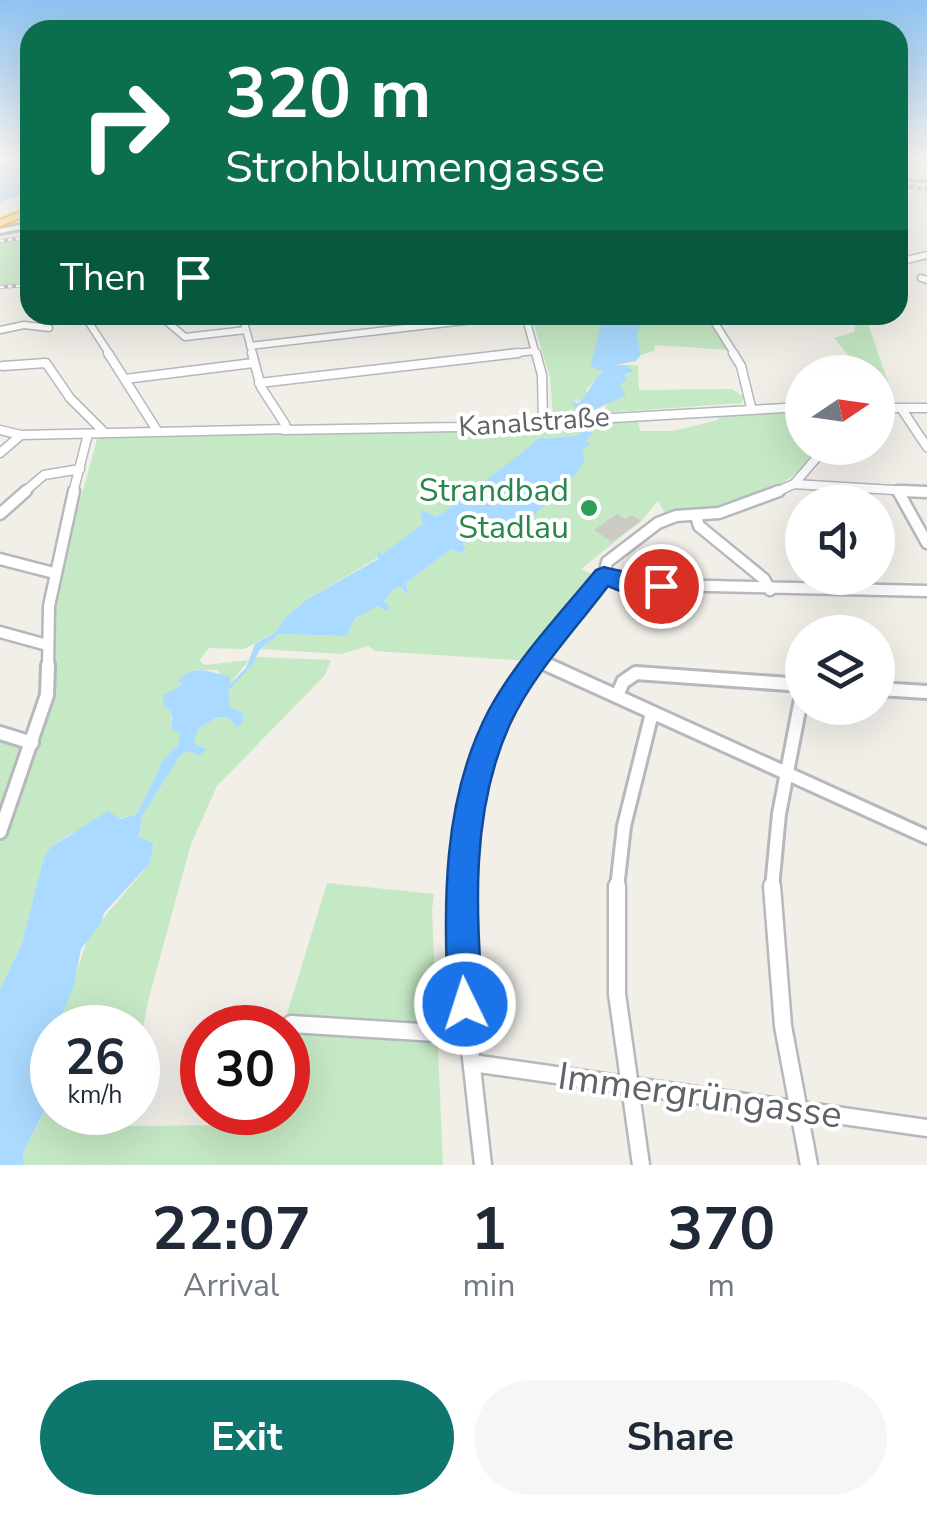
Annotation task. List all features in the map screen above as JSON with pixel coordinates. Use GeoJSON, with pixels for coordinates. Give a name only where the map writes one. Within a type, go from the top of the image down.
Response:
{"type":"FeatureCollection","features":[{"type":"Feature","properties":{"kind":"street"},"geometry":{"type":"LineString","coordinates":[[0,330],[24,325],[48,328]]}},
{"type":"Feature","properties":{"kind":"street"},"geometry":{"type":"LineString","coordinates":[[91,325],[158,432]]}},
{"type":"Feature","properties":{"kind":"street"},"geometry":{"type":"LineString","coordinates":[[171,325],[185,337],[246,330]]}},
{"type":"Feature","properties":{"kind":"street"},"geometry":{"type":"LineString","coordinates":[[245,325],[259,383],[285,424],[284,430]]}},
{"type":"Feature","properties":{"kind":"street"},"geometry":{"type":"LineString","coordinates":[[250,346],[430,325]]}},
{"type":"Feature","properties":{"kind":"street"},"geometry":{"type":"LineString","coordinates":[[528,325],[544,396],[542,422]]}},
{"type":"Feature","properties":{"kind":"street"},"geometry":{"type":"LineString","coordinates":[[716,325],[741,366],[751,407]]}},
{"type":"Feature","properties":{"kind":"street"},"geometry":{"type":"LineString","coordinates":[[259,383],[535,351]]}},
{"type":"Feature","properties":{"kind":"street"},"geometry":{"type":"LineString","coordinates":[[3,366],[46,363],[70,398],[105,433]]}},
{"type":"Feature","properties":{"kind":"street"},"geometry":{"type":"LineString","coordinates":[[125,378],[253,363]]}},
{"type":"Feature","properties":{"kind":"street","name":"Kanalstraße"},"geometry":{"type":"LineString","coordinates":[[0,430],[21,435],[318,430],[542,422],[785,407]]}},
{"type":"Feature","properties":{"kind":"street"},"geometry":{"type":"LineString","coordinates":[[895,408],[927,408]]}},
{"type":"Feature","properties":{"kind":"street"},"geometry":{"type":"LineString","coordinates":[[901,408],[927,447]]}},
{"type":"Feature","properties":{"kind":"street"},"geometry":{"type":"LineString","coordinates":[[0,832],[47,695],[50,668],[46,645],[54,573],[88,434]]}},
{"type":"Feature","properties":{"kind":"street"},"geometry":{"type":"LineString","coordinates":[[0,452],[21,435]]}},
{"type":"Feature","properties":{"kind":"street"},"geometry":{"type":"LineString","coordinates":[[483,1165],[468,1035],[460,898],[466,834],[485,755],[500,717],[536,660],[604,576],[608,562],[658,523],[676,516],[738,508],[794,484],[811,465]]}},
{"type":"Feature","properties":{"kind":"street"},"geometry":{"type":"LineString","coordinates":[[0,514],[44,475],[80,469]]}},
{"type":"Feature","properties":{"kind":"street"},"geometry":{"type":"LineString","coordinates":[[794,484],[927,492]]}},
{"type":"Feature","properties":{"kind":"street"},"geometry":{"type":"LineString","coordinates":[[898,490],[927,542]]}},
{"type":"Feature","properties":{"kind":"street"},"geometry":{"type":"LineString","coordinates":[[696,516],[699,526],[764,578],[770,590]]}},
{"type":"Feature","properties":{"kind":"street"},"geometry":{"type":"LineString","coordinates":[[0,558],[54,573]]}},
{"type":"Feature","properties":{"kind":"street"},"geometry":{"type":"LineString","coordinates":[[604,576],[625,584],[927,591]]}},
{"type":"Feature","properties":{"kind":"street"},"geometry":{"type":"LineString","coordinates":[[0,632],[46,645]]}},
{"type":"Feature","properties":{"kind":"street"},"geometry":{"type":"LineString","coordinates":[[536,660],[927,837]]}},
{"type":"Feature","properties":{"kind":"street"},"geometry":{"type":"LineString","coordinates":[[617,696],[622,682],[636,674],[785,684]]}},
{"type":"Feature","properties":{"kind":"street"},"geometry":{"type":"LineString","coordinates":[[895,691],[927,692]]}},
{"type":"Feature","properties":{"kind":"street"},"geometry":{"type":"LineString","coordinates":[[642,1165],[624,1083],[617,1006],[615,894],[625,804],[652,713]]}},
{"type":"Feature","properties":{"kind":"street"},"geometry":{"type":"LineString","coordinates":[[796,725],[772,880],[777,978],[796,1108],[809,1165]]}},
{"type":"Feature","properties":{"kind":"street"},"geometry":{"type":"LineString","coordinates":[[0,733],[32,744]]}},
{"type":"Feature","properties":{"kind":"street"},"geometry":{"type":"LineString","coordinates":[[310,1025],[468,1035]]}},
{"type":"Feature","properties":{"kind":"street","name":"Immergrüngasse"},"geometry":{"type":"LineString","coordinates":[[472,1063],[927,1128]]}},
{"type":"Feature","properties":{"kind":"green space"},"geometry":{"type":"Polygon","coordinates":[[[20,239],[20,283],[0,285],[0,242],[20,239]]]}},
{"type":"Feature","properties":{"kind":"green space"},"geometry":{"type":"Polygon","coordinates":[[[534,325],[601,325],[591,366],[603,372],[587,389],[585,399],[573,402],[586,414],[553,416],[550,377],[534,325]]]}},
{"type":"Feature","properties":{"kind":"green space"},"geometry":{"type":"Polygon","coordinates":[[[639,325],[714,325],[730,350],[655,345],[654,351],[641,355],[639,325]]]}},
{"type":"Feature","properties":{"kind":"green space"},"geometry":{"type":"Polygon","coordinates":[[[855,325],[868,325],[879,355],[848,355],[834,338],[854,332],[855,325]]]}},
{"type":"Feature","properties":{"kind":"green space"},"geometry":{"type":"Polygon","coordinates":[[[626,365],[638,366],[639,390],[732,389],[744,397],[742,403],[602,413],[624,375],[630,373],[626,365]]]}},
{"type":"Feature","properties":{"kind":"green space"},"geometry":{"type":"Polygon","coordinates":[[[785,413],[785,465],[804,465],[770,491],[729,505],[666,516],[658,501],[641,521],[581,569],[593,575],[530,661],[375,651],[368,646],[342,654],[260,649],[279,634],[346,636],[367,611],[378,606],[386,611],[389,607],[384,601],[394,589],[401,587],[409,596],[406,583],[451,549],[466,551],[463,544],[480,535],[487,524],[504,522],[531,505],[589,444],[585,441],[592,435],[585,430],[576,436],[545,437],[450,510],[436,516],[429,514],[399,545],[306,600],[276,632],[244,649],[209,648],[199,661],[205,665],[249,660],[228,686],[217,670],[195,670],[177,691],[171,719],[180,733],[178,745],[164,758],[137,814],[74,833],[44,857],[22,943],[0,990],[0,739],[32,743],[48,714],[56,680],[53,638],[57,584],[98,436],[573,423],[589,424],[589,428],[597,421],[638,418],[640,431],[673,431],[718,420],[720,414],[785,413]]]}},
{"type":"Feature","properties":{"kind":"green space"},"geometry":{"type":"Polygon","coordinates":[[[257,657],[331,660],[325,675],[217,786],[191,844],[147,1005],[65,1005],[89,935],[150,863],[139,838],[142,816],[181,753],[206,748],[194,743],[198,729],[217,717],[228,717],[228,691],[257,657]]]}},
{"type":"Feature","properties":{"kind":"green space"},"geometry":{"type":"Polygon","coordinates":[[[327,883],[434,894],[443,1165],[24,1165],[23,1152],[32,1135],[160,1135],[160,1126],[180,1126],[180,1135],[310,1135],[310,1005],[290,1005],[327,883]]]}},
{"type":"Feature","properties":{"kind":"water"},"geometry":{"type":"Polygon","coordinates":[[[601,325],[642,325],[637,333],[641,355],[636,361],[615,365],[626,365],[633,371],[624,375],[627,380],[619,385],[626,395],[590,412],[594,424],[589,427],[592,435],[585,441],[590,444],[582,450],[585,460],[531,518],[524,515],[513,524],[488,524],[480,535],[463,544],[466,550],[461,553],[451,549],[406,583],[409,596],[401,587],[394,589],[384,601],[390,607],[386,611],[377,606],[356,618],[346,636],[279,634],[260,649],[253,664],[228,691],[230,707],[243,714],[243,722],[237,728],[228,717],[217,717],[198,729],[194,743],[207,749],[199,756],[190,751],[181,754],[142,816],[139,837],[153,843],[150,863],[104,913],[81,949],[66,1005],[30,1005],[32,1135],[23,1152],[24,1165],[0,1165],[0,990],[22,943],[44,857],[51,847],[108,811],[121,819],[137,814],[164,758],[178,745],[180,734],[172,729],[172,712],[164,706],[163,695],[182,685],[178,681],[184,675],[197,670],[230,677],[230,684],[246,668],[255,644],[276,632],[306,600],[378,559],[378,552],[383,554],[423,524],[420,510],[436,516],[444,512],[539,438],[575,436],[588,429],[586,412],[577,410],[571,402],[582,400],[603,372],[590,366],[601,325]]]}},
{"type":"Feature","properties":{"kind":"building"},"geometry":{"type":"Polygon","coordinates":[[[617,514],[625,519],[632,515],[641,521],[612,542],[594,530],[617,514]]]}},
{"type":"Feature","properties":{"kind":"railway"},"geometry":{"type":"LineString","coordinates":[[0,241],[20,238]]}},
{"type":"Feature","properties":{"kind":"railway"},"geometry":{"type":"LineString","coordinates":[[0,287],[20,286]]}},
{"type":"Feature","properties":{"kind":"place","name":"Strandbad Stadlau"},"geometry":{"type":"Point","coordinates":[589,508]}},
{"type":"Feature","properties":{"kind":"route"},"geometry":{"type":"LineString","coordinates":[[465,1004],[460,898],[466,834],[485,755],[500,717],[531,668],[604,576],[625,584],[661,586]]}}]}
